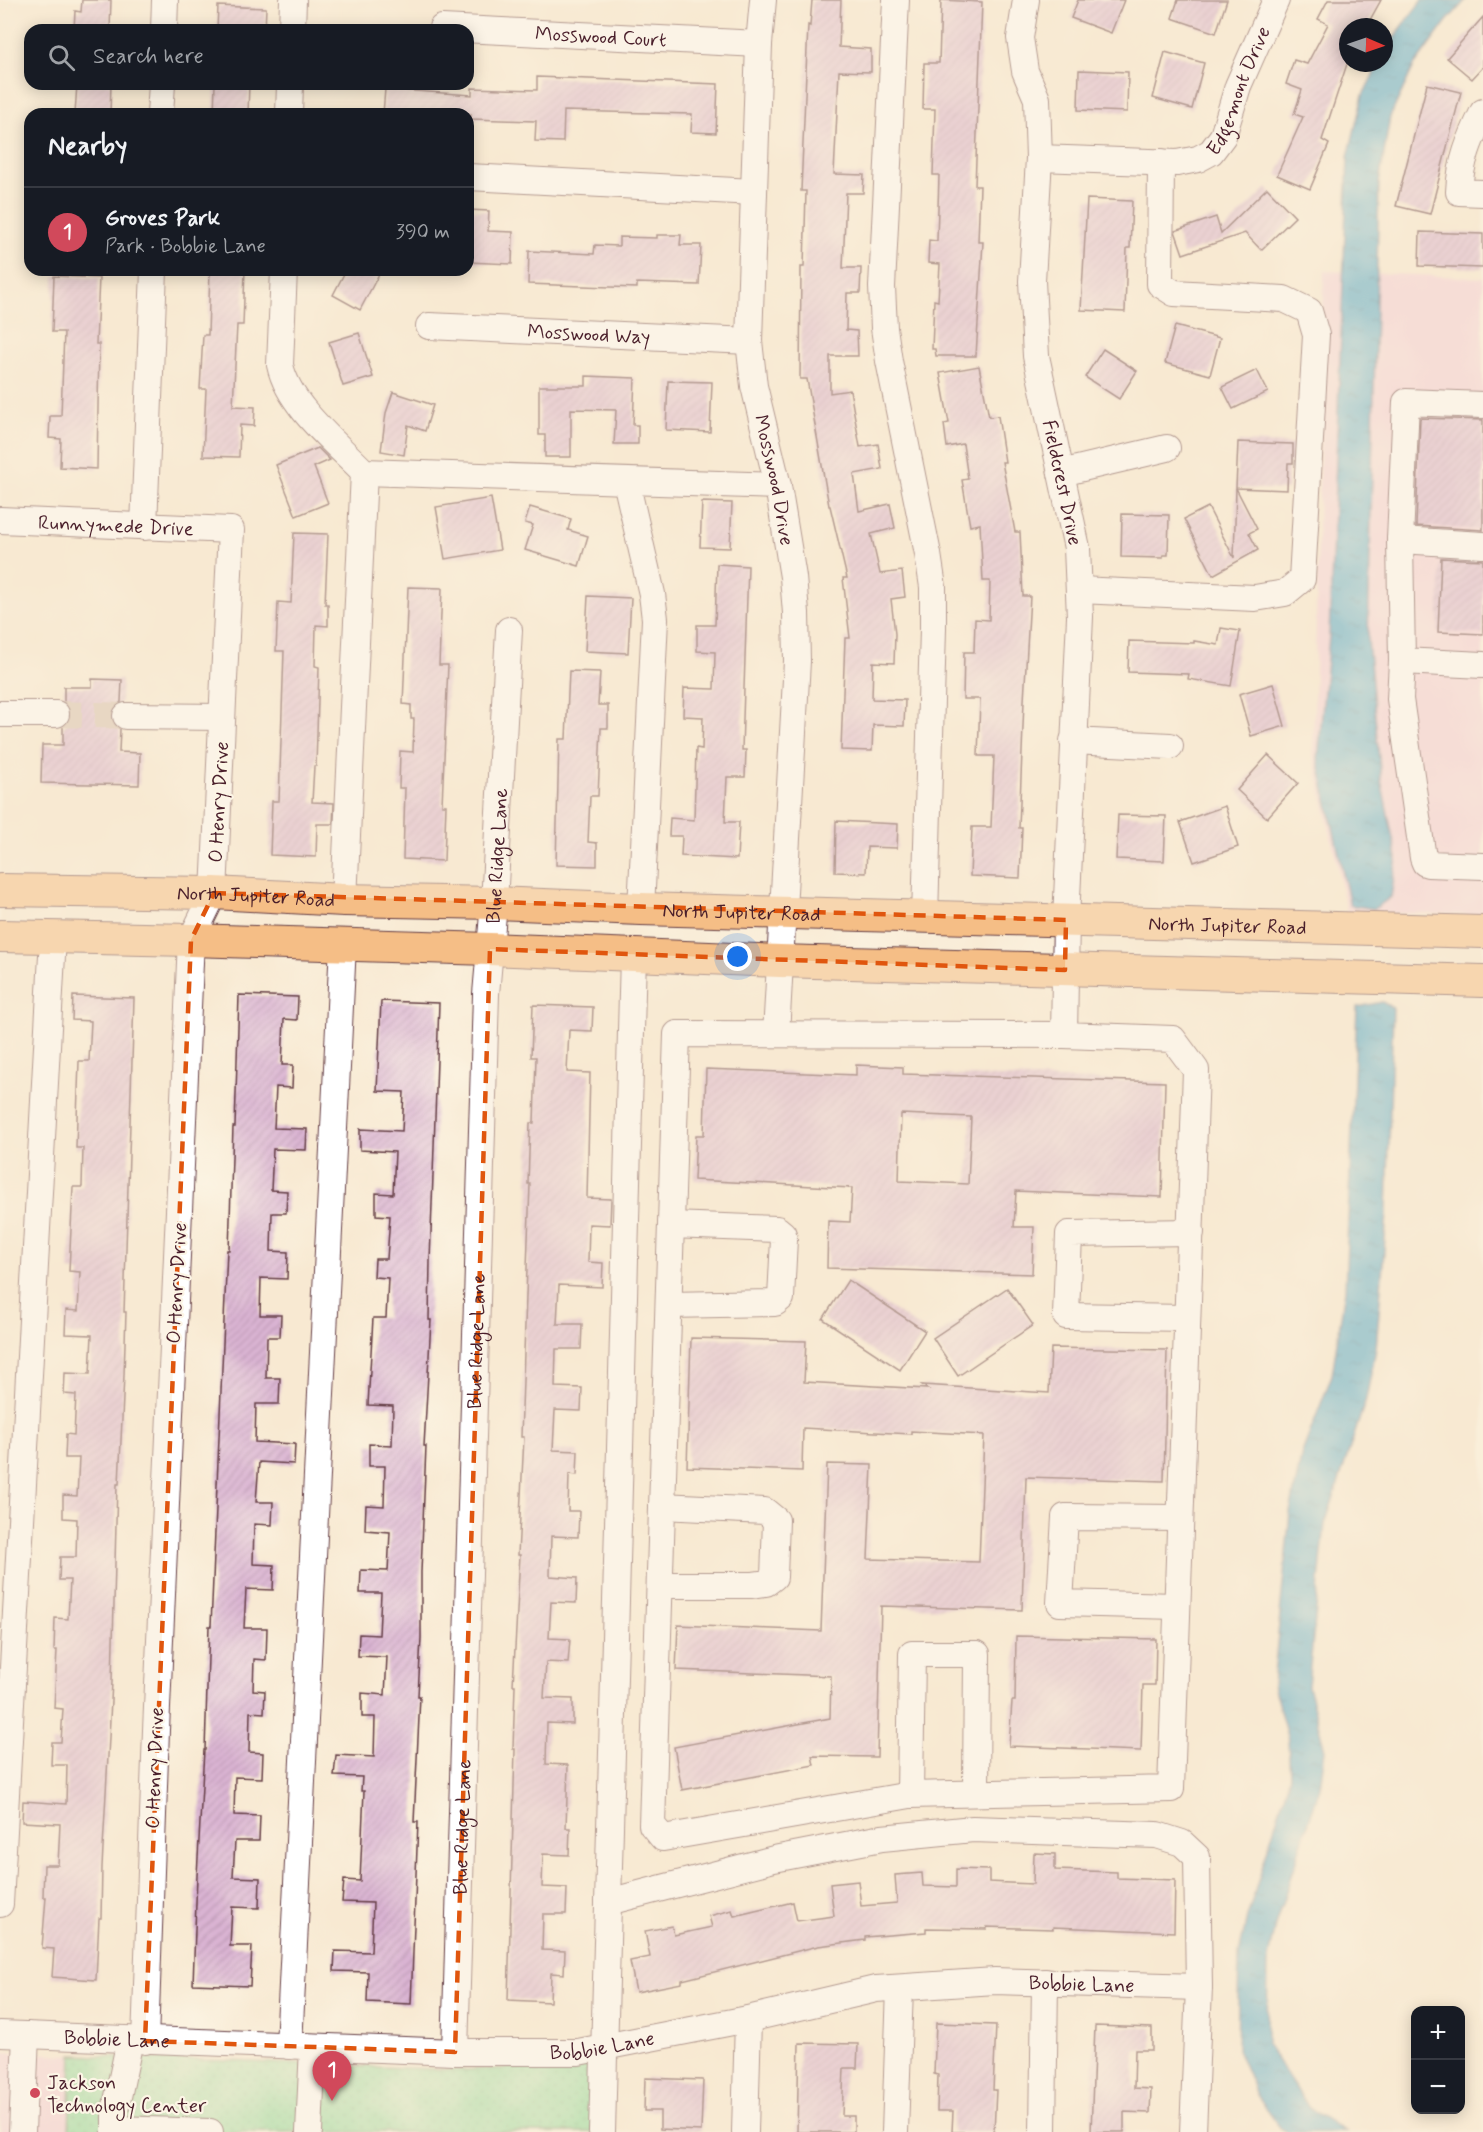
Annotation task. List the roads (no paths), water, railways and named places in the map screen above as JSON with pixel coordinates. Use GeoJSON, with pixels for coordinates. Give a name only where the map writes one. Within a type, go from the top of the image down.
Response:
{"type":"FeatureCollection","features":[{"type":"Feature","properties":{"kind":"main road","name":"North Jupiter Road"},"geometry":{"type":"LineString","coordinates":[[0,890],[214,893],[344,900],[782,914],[1483,932]]}},
{"type":"Feature","properties":{"kind":"main road"},"geometry":{"type":"LineString","coordinates":[[0,936],[490,949],[780,961],[1483,981]]}},
{"type":"Feature","properties":{"kind":"street"},"geometry":{"type":"LineString","coordinates":[[164,24],[165,0]]}},
{"type":"Feature","properties":{"kind":"street"},"geometry":{"type":"LineString","coordinates":[[292,24],[293,0]]}},
{"type":"Feature","properties":{"kind":"street","name":"Mosswood Drive"},"geometry":{"type":"LineString","coordinates":[[763,0],[759,44],[749,341],[754,386],[778,486],[793,577],[797,662],[776,1034]]}},
{"type":"Feature","properties":{"kind":"street"},"geometry":{"type":"LineString","coordinates":[[896,0],[882,287],[884,328],[889,361],[922,519],[933,587],[925,918]]}},
{"type":"Feature","properties":{"kind":"street","name":"Fieldcrest Drive"},"geometry":{"type":"LineString","coordinates":[[1026,0],[1020,38],[1025,71],[1037,99],[1039,158],[1032,281],[1036,356],[1077,548],[1080,617],[1066,920],[1064,1035]]}},
{"type":"Feature","properties":{"kind":"street","name":"Edgemont Drive"},"geometry":{"type":"LineString","coordinates":[[1039,158],[1177,163],[1198,159],[1211,152],[1222,136],[1238,86],[1276,0]]}},
{"type":"Feature","properties":{"kind":"street","name":"Mosswood Court"},"geometry":{"type":"LineString","coordinates":[[474,30],[759,44]]}},
{"type":"Feature","properties":{"kind":"street"},"geometry":{"type":"LineString","coordinates":[[160,108],[162,90]]}},
{"type":"Feature","properties":{"kind":"street"},"geometry":{"type":"LineString","coordinates":[[289,108],[290,90]]}},
{"type":"Feature","properties":{"kind":"street"},"geometry":{"type":"LineString","coordinates":[[1483,112],[1466,146],[1459,178],[1459,192],[1483,193]]}},
{"type":"Feature","properties":{"kind":"street"},"geometry":{"type":"LineString","coordinates":[[1079,590],[1255,598],[1285,593],[1302,579],[1316,335],[1309,311],[1284,299],[1174,293],[1160,284],[1161,162]]}},
{"type":"Feature","properties":{"kind":"street"},"geometry":{"type":"LineString","coordinates":[[474,177],[754,192]]}},
{"type":"Feature","properties":{"kind":"street"},"geometry":{"type":"LineString","coordinates":[[144,527],[154,276]]}},
{"type":"Feature","properties":{"kind":"street"},"geometry":{"type":"LineString","coordinates":[[284,276],[280,365],[283,376],[293,396],[364,472],[778,486]]}},
{"type":"Feature","properties":{"kind":"street","name":"Mosswood Way"},"geometry":{"type":"LineString","coordinates":[[429,326],[749,341]]}},
{"type":"Feature","properties":{"kind":"street"},"geometry":{"type":"LineString","coordinates":[[1483,405],[1406,402],[1400,540],[1402,661],[1400,699],[1423,858],[1428,864],[1483,866]]}},
{"type":"Feature","properties":{"kind":"street"},"geometry":{"type":"LineString","coordinates":[[1061,473],[1167,448]]}},
{"type":"Feature","properties":{"kind":"street"},"geometry":{"type":"LineString","coordinates":[[344,900],[364,472]]}},
{"type":"Feature","properties":{"kind":"street"},"geometry":{"type":"LineString","coordinates":[[626,481],[652,594],[655,619],[641,909]]}},
{"type":"Feature","properties":{"kind":"street","name":"Runnymede Drive"},"geometry":{"type":"LineString","coordinates":[[0,520],[231,530]]}},
{"type":"Feature","properties":{"kind":"street","name":"O Henry Drive"},"geometry":{"type":"LineString","coordinates":[[115,2130],[115,2111],[138,2040],[156,1718],[191,940],[214,893],[231,530]]}},
{"type":"Feature","properties":{"kind":"street"},"geometry":{"type":"LineString","coordinates":[[1400,540],[1483,545]]}},
{"type":"Feature","properties":{"kind":"street","name":"Blue Ridge Lane"},"geometry":{"type":"LineString","coordinates":[[455,2052],[486,994],[494,903],[509,630]]}},
{"type":"Feature","properties":{"kind":"street"},"geometry":{"type":"LineString","coordinates":[[1402,661],[1483,665]]}},
{"type":"Feature","properties":{"kind":"street"},"geometry":{"type":"LineString","coordinates":[[0,714],[56,714]]}},
{"type":"Feature","properties":{"kind":"street"},"geometry":{"type":"LineString","coordinates":[[126,716],[222,717]]}},
{"type":"Feature","properties":{"kind":"street"},"geometry":{"type":"LineString","coordinates":[[1074,741],[1170,746]]}},
{"type":"Feature","properties":{"kind":"street"},"geometry":{"type":"LineString","coordinates":[[0,1904],[53,937]]}},
{"type":"Feature","properties":{"kind":"street"},"geometry":{"type":"LineString","coordinates":[[309,2132],[301,2046],[343,945]]}},
{"type":"Feature","properties":{"kind":"street"},"geometry":{"type":"LineString","coordinates":[[602,2132],[633,955]]}},
{"type":"Feature","properties":{"kind":"street"},"geometry":{"type":"LineString","coordinates":[[677,1034],[776,1034],[1064,1035],[1173,1039],[1196,1070],[1171,1789],[910,1795],[663,1838],[652,1825],[677,1034]]}},
{"type":"Feature","properties":{"kind":"street"},"geometry":{"type":"LineString","coordinates":[[669,1305],[774,1303],[781,1298],[784,1239],[783,1234],[777,1229],[671,1225]]}},
{"type":"Feature","properties":{"kind":"street"},"geometry":{"type":"LineString","coordinates":[[1188,1318],[1066,1316],[1066,1305],[1069,1234],[1191,1232]]}},
{"type":"Feature","properties":{"kind":"street"},"geometry":{"type":"LineString","coordinates":[[660,1585],[766,1583],[774,1577],[776,1520],[765,1511],[662,1506]]}},
{"type":"Feature","properties":{"kind":"street"},"geometry":{"type":"LineString","coordinates":[[1177,1606],[1060,1603],[1065,1517],[1180,1518]]}},
{"type":"Feature","properties":{"kind":"street"},"geometry":{"type":"LineString","coordinates":[[910,1795],[912,1654],[977,1654],[976,1793]]}},
{"type":"Feature","properties":{"kind":"street"},"geometry":{"type":"LineString","coordinates":[[608,1902],[774,1859],[882,1838],[973,1829],[1157,1835],[1182,1842],[1197,1857],[1199,1987],[1193,2132]]}},
{"type":"Feature","properties":{"kind":"street","name":"Bobbie Lane"},"geometry":{"type":"LineString","coordinates":[[0,2034],[455,2052],[578,2052],[748,2019],[876,1989],[995,1981],[1199,1987]]}},
{"type":"Feature","properties":{"kind":"street"},"geometry":{"type":"LineString","coordinates":[[1043,2132],[1045,1982]]}},
{"type":"Feature","properties":{"kind":"street"},"geometry":{"type":"LineString","coordinates":[[895,2132],[900,1988]]}},
{"type":"Feature","properties":{"kind":"street"},"geometry":{"type":"LineString","coordinates":[[745,2132],[748,2019]]}},
{"type":"Feature","properties":{"kind":"street"},"geometry":{"type":"LineString","coordinates":[[22,2132],[26,2035]]}},
{"type":"Feature","properties":{"kind":"street"},"geometry":{"type":"LineString","coordinates":[[115,2130],[210,2132]]}},
{"type":"Feature","properties":{"kind":"water"},"geometry":{"type":"Polygon","coordinates":[[[1422,0],[1466,0],[1447,21],[1414,66],[1390,117],[1379,183],[1368,640],[1381,780],[1397,858],[1391,897],[1374,909],[1350,905],[1318,759],[1329,637],[1348,157],[1363,95],[1374,72],[1393,72],[1393,39],[1422,0]]]}},
{"type":"Feature","properties":{"kind":"water"},"geometry":{"type":"Polygon","coordinates":[[[1382,1002],[1393,1008],[1387,1214],[1376,1349],[1366,1399],[1325,1524],[1308,1686],[1325,1750],[1320,1787],[1275,1925],[1268,1958],[1267,2045],[1309,2108],[1346,2132],[1287,2132],[1281,2129],[1257,2096],[1237,2049],[1239,1954],[1247,1917],[1290,1776],[1288,1740],[1273,1685],[1290,1512],[1302,1453],[1332,1375],[1345,1290],[1357,1007],[1382,1002]]]}},
{"type":"Feature","properties":{"kind":"tunnel"},"geometry":{"type":"LineString","coordinates":[[56,714],[126,716]]}},
{"type":"Feature","properties":{"kind":"place","name":"Jackson Technology Center"},"geometry":{"type":"Point","coordinates":[35,2093]}},
{"type":"Feature","properties":{"kind":"place","name":"Groves Park"},"geometry":{"type":"Point","coordinates":[332,2101]}}]}
